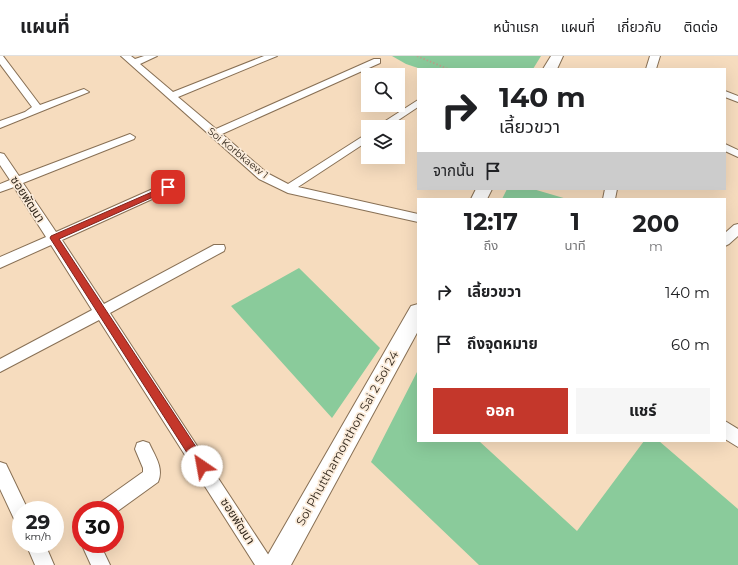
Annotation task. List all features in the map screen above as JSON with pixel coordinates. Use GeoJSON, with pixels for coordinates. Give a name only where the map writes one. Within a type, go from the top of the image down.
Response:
{"type":"FeatureCollection","features":[{"type":"Feature","properties":{"kind":"street"},"geometry":{"type":"LineString","coordinates":[[130,59],[152,56]]}},
{"type":"Feature","properties":{"kind":"street"},"geometry":{"type":"LineString","coordinates":[[171,96],[272,56]]}},
{"type":"Feature","properties":{"kind":"street"},"geometry":{"type":"LineString","coordinates":[[551,68],[557,56]]}},
{"type":"Feature","properties":{"kind":"street"},"geometry":{"type":"LineString","coordinates":[[650,68],[655,56]]}},
{"type":"Feature","properties":{"kind":"street"},"geometry":{"type":"LineString","coordinates":[[0,58],[37,107],[35,110]]}},
{"type":"Feature","properties":{"kind":"street","name":"Soi Korbkaew 1"},"geometry":{"type":"LineString","coordinates":[[130,59],[263,176],[288,189],[417,218]]}},
{"type":"Feature","properties":{"kind":"street"},"geometry":{"type":"LineString","coordinates":[[214,134],[377,61]]}},
{"type":"Feature","properties":{"kind":"street"},"geometry":{"type":"LineString","coordinates":[[0,125],[84,92]]}},
{"type":"Feature","properties":{"kind":"street"},"geometry":{"type":"LineString","coordinates":[[726,94],[738,98]]}},
{"type":"Feature","properties":{"kind":"street"},"geometry":{"type":"LineString","coordinates":[[392,120],[417,104]]}},
{"type":"Feature","properties":{"kind":"street"},"geometry":{"type":"LineString","coordinates":[[0,188],[130,137]]}},
{"type":"Feature","properties":{"kind":"street"},"geometry":{"type":"LineString","coordinates":[[288,189],[361,141]]}},
{"type":"Feature","properties":{"kind":"street"},"geometry":{"type":"LineString","coordinates":[[726,148],[738,154]]}},
{"type":"Feature","properties":{"kind":"street","name":"ซอยพัฒนา"},"geometry":{"type":"LineString","coordinates":[[0,156],[266,565]]}},
{"type":"Feature","properties":{"kind":"street"},"geometry":{"type":"LineString","coordinates":[[0,263],[168,187]]}},
{"type":"Feature","properties":{"kind":"street"},"geometry":{"type":"LineString","coordinates":[[726,240],[738,228]]}},
{"type":"Feature","properties":{"kind":"street"},"geometry":{"type":"LineString","coordinates":[[0,366],[219,248]]}},
{"type":"Feature","properties":{"kind":"street","name":"Soi Phutthamonthon Sai 2 Soi 24"},"geometry":{"type":"LineString","coordinates":[[276,565],[417,314]]}},
{"type":"Feature","properties":{"kind":"street"},"geometry":{"type":"LineString","coordinates":[[726,430],[738,439]]}},
{"type":"Feature","properties":{"kind":"street"},"geometry":{"type":"LineString","coordinates":[[117,501],[152,476],[152,467],[143,449]]}},
{"type":"Feature","properties":{"kind":"street"},"geometry":{"type":"LineString","coordinates":[[0,470],[15,501]]}},
{"type":"Feature","properties":{"kind":"street"},"geometry":{"type":"LineString","coordinates":[[39,553],[45,565]]}},
{"type":"Feature","properties":{"kind":"street"},"geometry":{"type":"LineString","coordinates":[[95,553],[101,565]]}},
{"type":"Feature","properties":{"kind":"path"},"geometry":{"type":"LineString","coordinates":[[417,56],[428,62],[445,68]]}},
{"type":"Feature","properties":{"kind":"green space"},"geometry":{"type":"Polygon","coordinates":[[[392,56],[541,56],[534,68],[418,68],[406,64],[392,56]]]}},
{"type":"Feature","properties":{"kind":"green space"},"geometry":{"type":"Polygon","coordinates":[[[506,190],[536,190],[564,198],[502,198],[506,190]]]}},
{"type":"Feature","properties":{"kind":"green space"},"geometry":{"type":"Polygon","coordinates":[[[299,268],[380,348],[332,418],[231,306],[299,268]]]}},
{"type":"Feature","properties":{"kind":"green space"},"geometry":{"type":"Polygon","coordinates":[[[417,372],[417,442],[480,442],[577,531],[643,442],[660,442],[738,509],[738,565],[479,565],[371,462],[417,372]]]}},
{"type":"Feature","properties":{"kind":"route"},"geometry":{"type":"LineString","coordinates":[[168,187],[54,238],[202,466]]}}]}
